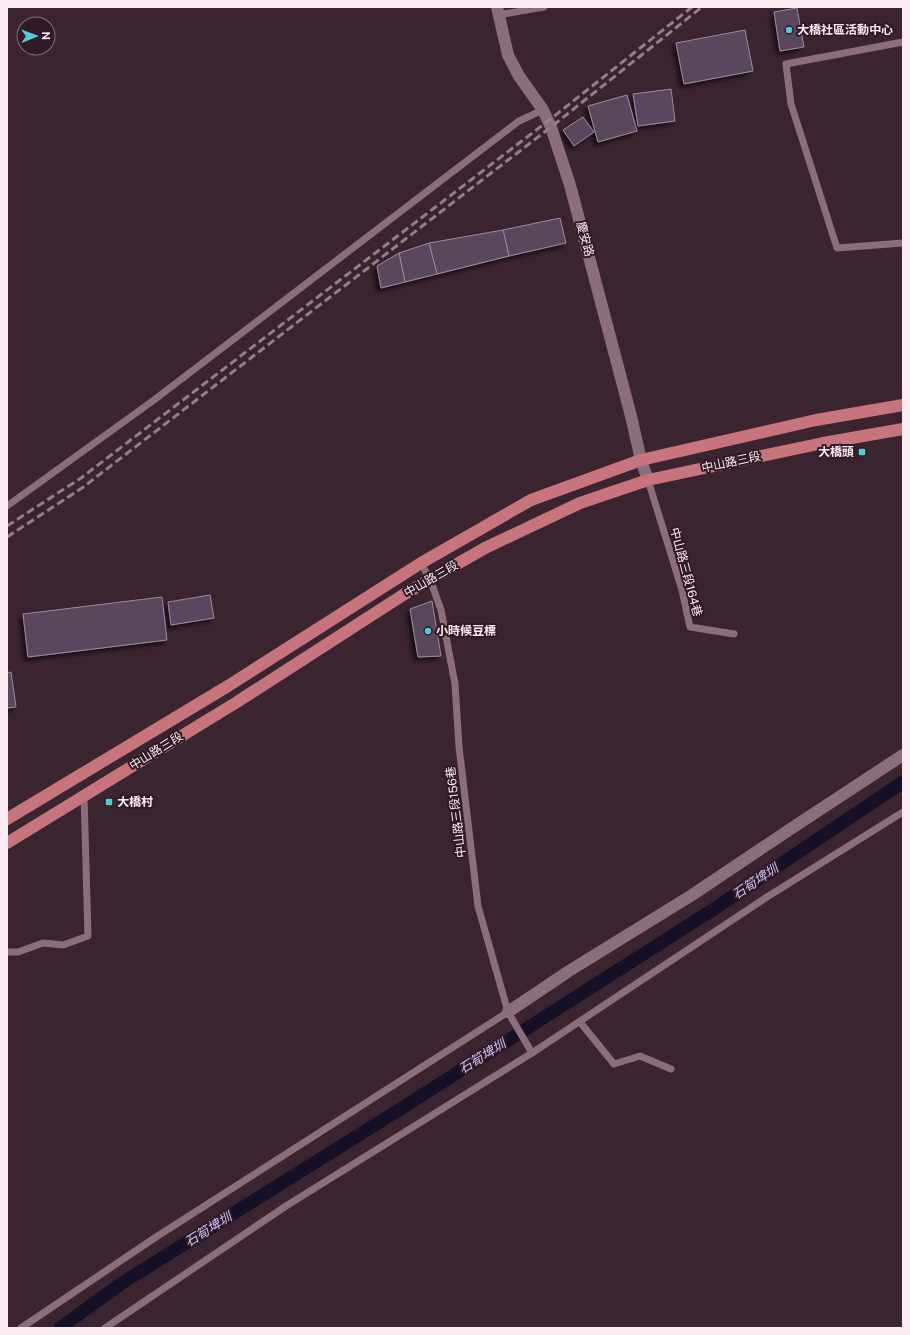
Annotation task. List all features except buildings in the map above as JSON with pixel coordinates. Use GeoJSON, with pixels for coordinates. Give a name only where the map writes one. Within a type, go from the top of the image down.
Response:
{"type":"FeatureCollection","features":[{"type":"Feature","properties":{"kind":"main road","name":"中山路三段"},"geometry":{"type":"LineString","coordinates":[[7,819],[228,686],[421,563],[531,500],[641,460],[816,420],[903,405]]}},
{"type":"Feature","properties":{"kind":"main road","name":"中山路三段"},"geometry":{"type":"LineString","coordinates":[[7,842],[237,702],[430,579],[485,548],[580,503],[648,480],[823,443],[903,429]]}},
{"type":"Feature","properties":{"kind":"street","name":"慶安路"},"geometry":{"type":"LineString","coordinates":[[498,11],[508,55],[519,76],[543,110],[551,126],[570,184],[631,416],[641,460],[648,480]]}},
{"type":"Feature","properties":{"kind":"street"},"geometry":{"type":"LineString","coordinates":[[508,1012],[569,971],[692,896],[903,755]]}},
{"type":"Feature","properties":{"kind":"lane"},"geometry":{"type":"LineString","coordinates":[[498,11],[544,7]]}},
{"type":"Feature","properties":{"kind":"lane"},"geometry":{"type":"LineString","coordinates":[[903,42],[786,64],[791,104],[837,248],[903,243]]}},
{"type":"Feature","properties":{"kind":"lane"},"geometry":{"type":"LineString","coordinates":[[7,506],[154,400],[519,121],[543,110]]}},
{"type":"Feature","properties":{"kind":"lane","name":"中山路三段164巷"},"geometry":{"type":"LineString","coordinates":[[648,480],[682,590],[690,627],[734,634]]}},
{"type":"Feature","properties":{"kind":"lane","name":"中山路三段156巷"},"geometry":{"type":"LineString","coordinates":[[421,563],[430,579],[441,610],[455,684],[459,747],[478,906],[508,1012],[532,1053]]}},
{"type":"Feature","properties":{"kind":"lane"},"geometry":{"type":"LineString","coordinates":[[7,952],[18,952],[43,943],[63,945],[88,936],[84,795]]}},
{"type":"Feature","properties":{"kind":"lane"},"geometry":{"type":"LineString","coordinates":[[105,1328],[286,1206],[532,1053],[767,897],[903,812]]}},
{"type":"Feature","properties":{"kind":"lane"},"geometry":{"type":"LineString","coordinates":[[21,1328],[156,1237],[508,1012]]}},
{"type":"Feature","properties":{"kind":"lane"},"geometry":{"type":"LineString","coordinates":[[580,1022],[614,1064],[640,1056],[671,1070]]}},
{"type":"Feature","properties":{"kind":"waterway","name":"石筍埤圳"},"geometry":{"type":"LineString","coordinates":[[60,1328],[122,1283],[402,1108],[714,909],[903,782]]}},
{"type":"Feature","properties":{"kind":"railway"},"geometry":{"type":"LineString","coordinates":[[7,526],[81,478],[548,121],[692,7]]}},
{"type":"Feature","properties":{"kind":"railway"},"geometry":{"type":"LineString","coordinates":[[7,537],[82,488],[551,127],[702,7]]}},
{"type":"Feature","properties":{"kind":"place","name":"大橋社區活動中心"},"geometry":{"type":"Point","coordinates":[789,30]}},
{"type":"Feature","properties":{"kind":"place","name":"大橋頭"},"geometry":{"type":"Point","coordinates":[862,452]}},
{"type":"Feature","properties":{"kind":"place","name":"小時候豆標"},"geometry":{"type":"Point","coordinates":[428,631]}},
{"type":"Feature","properties":{"kind":"place","name":"大橋村"},"geometry":{"type":"Point","coordinates":[109,802]}}]}
